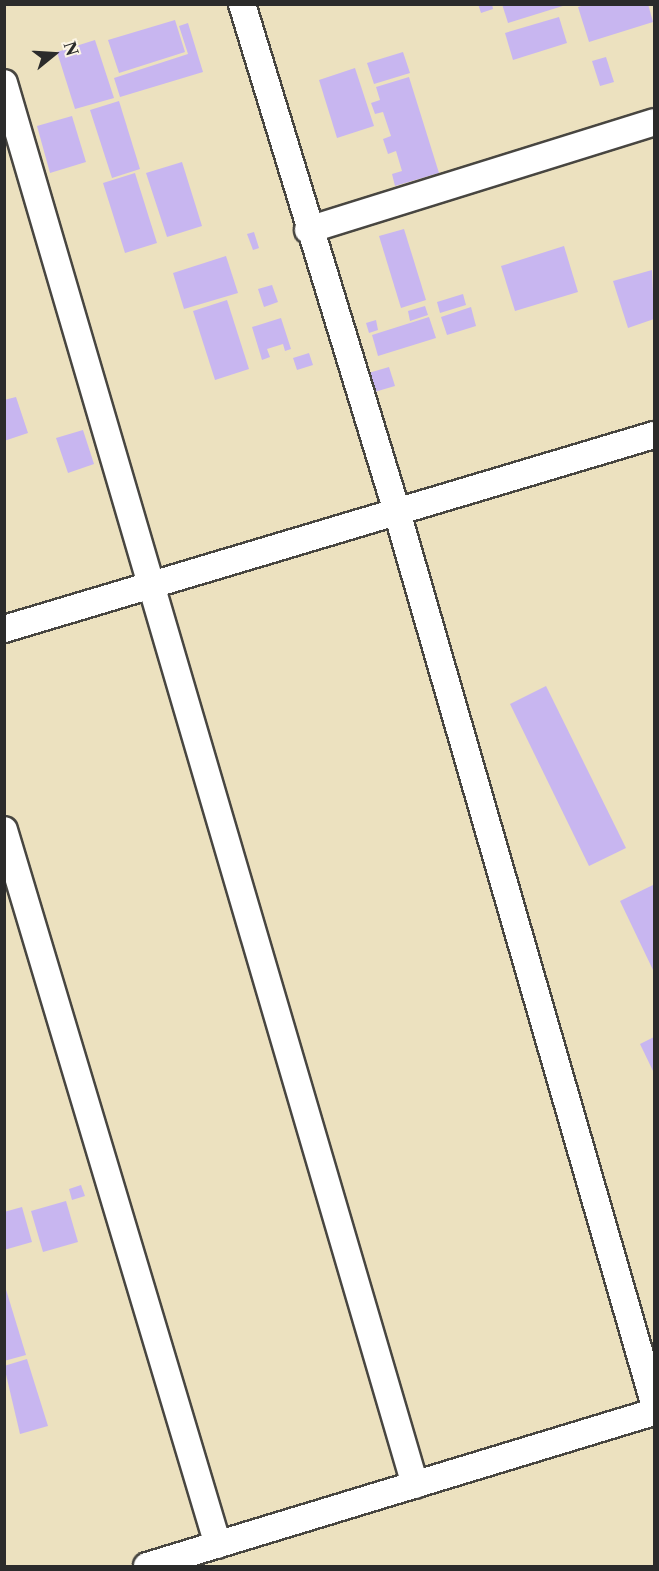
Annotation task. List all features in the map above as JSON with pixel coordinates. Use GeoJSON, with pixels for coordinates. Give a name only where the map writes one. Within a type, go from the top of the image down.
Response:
{"type":"FeatureCollection","features":[{"type":"Feature","properties":{"kind":"street"},"geometry":{"type":"LineString","coordinates":[[242,4],[308,230],[397,512],[654,1403]]}},
{"type":"Feature","properties":{"kind":"street"},"geometry":{"type":"LineString","coordinates":[[4,83],[415,1485]]}},
{"type":"Feature","properties":{"kind":"street"},"geometry":{"type":"LineString","coordinates":[[308,230],[654,122]]}},
{"type":"Feature","properties":{"kind":"street"},"geometry":{"type":"LineString","coordinates":[[4,629],[654,435]]}},
{"type":"Feature","properties":{"kind":"street"},"geometry":{"type":"LineString","coordinates":[[4,830],[218,1545]]}},
{"type":"Feature","properties":{"kind":"street"},"geometry":{"type":"LineString","coordinates":[[147,1566],[654,1412]]}},
{"type":"Feature","properties":{"kind":"building"},"geometry":{"type":"Polygon","coordinates":[[[478,4],[492,4],[493,9],[481,13],[478,4]]]}},
{"type":"Feature","properties":{"kind":"building"},"geometry":{"type":"Polygon","coordinates":[[[502,4],[566,4],[566,5],[508,23],[502,4]]]}},
{"type":"Feature","properties":{"kind":"building"},"geometry":{"type":"Polygon","coordinates":[[[587,4],[648,4],[653,22],[589,42],[578,7],[587,4]]]}},
{"type":"Feature","properties":{"kind":"building"},"geometry":{"type":"Polygon","coordinates":[[[559,17],[567,43],[513,60],[505,33],[559,17]]]}},
{"type":"Feature","properties":{"kind":"building"},"geometry":{"type":"Polygon","coordinates":[[[175,20],[185,52],[119,73],[108,40],[175,20]]]}},
{"type":"Feature","properties":{"kind":"building"},"geometry":{"type":"Polygon","coordinates":[[[188,23],[203,72],[120,97],[114,78],[188,54],[179,26],[188,23]]]}},
{"type":"Feature","properties":{"kind":"building"},"geometry":{"type":"Polygon","coordinates":[[[95,40],[114,98],[75,109],[57,52],[95,40]]]}},
{"type":"Feature","properties":{"kind":"building"},"geometry":{"type":"Polygon","coordinates":[[[403,52],[410,73],[374,84],[367,63],[403,52]]]}},
{"type":"Feature","properties":{"kind":"building"},"geometry":{"type":"Polygon","coordinates":[[[606,57],[614,82],[600,86],[592,61],[606,57]]]}},
{"type":"Feature","properties":{"kind":"building"},"geometry":{"type":"Polygon","coordinates":[[[355,68],[374,126],[337,138],[319,80],[355,68]]]}},
{"type":"Feature","properties":{"kind":"building"},"geometry":{"type":"Polygon","coordinates":[[[409,77],[439,173],[395,186],[392,174],[402,171],[396,151],[388,154],[383,139],[391,136],[383,112],[375,114],[371,103],[380,100],[376,87],[409,77]]]}},
{"type":"Feature","properties":{"kind":"building"},"geometry":{"type":"Polygon","coordinates":[[[119,101],[140,169],[112,178],[90,110],[119,101]]]}},
{"type":"Feature","properties":{"kind":"building"},"geometry":{"type":"Polygon","coordinates":[[[72,116],[86,162],[50,173],[37,126],[72,116]]]}},
{"type":"Feature","properties":{"kind":"building"},"geometry":{"type":"Polygon","coordinates":[[[182,162],[202,226],[167,237],[146,173],[182,162]]]}},
{"type":"Feature","properties":{"kind":"building"},"geometry":{"type":"Polygon","coordinates":[[[135,173],[157,243],[125,253],[103,183],[135,173]]]}},
{"type":"Feature","properties":{"kind":"building"},"geometry":{"type":"Polygon","coordinates":[[[404,229],[426,300],[401,308],[379,236],[404,229]]]}},
{"type":"Feature","properties":{"kind":"building"},"geometry":{"type":"Polygon","coordinates":[[[254,232],[259,248],[253,250],[247,234],[254,232]]]}},
{"type":"Feature","properties":{"kind":"building"},"geometry":{"type":"Polygon","coordinates":[[[564,246],[578,292],[515,311],[501,266],[564,246]]]}},
{"type":"Feature","properties":{"kind":"building"},"geometry":{"type":"Polygon","coordinates":[[[226,256],[238,293],[184,309],[173,273],[226,256]]]}},
{"type":"Feature","properties":{"kind":"building"},"geometry":{"type":"Polygon","coordinates":[[[652,270],[654,319],[628,328],[613,281],[652,270]]]}},
{"type":"Feature","properties":{"kind":"building"},"geometry":{"type":"Polygon","coordinates":[[[272,285],[278,302],[264,307],[258,289],[272,285]]]}},
{"type":"Feature","properties":{"kind":"building"},"geometry":{"type":"Polygon","coordinates":[[[463,294],[466,305],[440,313],[437,302],[463,294]]]}},
{"type":"Feature","properties":{"kind":"building"},"geometry":{"type":"Polygon","coordinates":[[[227,300],[249,369],[215,380],[193,311],[227,300]]]}},
{"type":"Feature","properties":{"kind":"building"},"geometry":{"type":"Polygon","coordinates":[[[425,306],[428,315],[410,321],[408,311],[425,306]]]}},
{"type":"Feature","properties":{"kind":"building"},"geometry":{"type":"Polygon","coordinates":[[[471,307],[476,326],[447,335],[441,317],[471,307]]]}},
{"type":"Feature","properties":{"kind":"building"},"geometry":{"type":"Polygon","coordinates":[[[429,317],[436,338],[378,356],[372,335],[429,317]]]}},
{"type":"Feature","properties":{"kind":"building"},"geometry":{"type":"Polygon","coordinates":[[[281,318],[291,349],[285,351],[283,344],[267,349],[270,357],[262,360],[252,327],[281,318]]]}},
{"type":"Feature","properties":{"kind":"building"},"geometry":{"type":"Polygon","coordinates":[[[376,320],[378,330],[369,333],[366,323],[376,320]]]}},
{"type":"Feature","properties":{"kind":"building"},"geometry":{"type":"Polygon","coordinates":[[[309,353],[313,365],[297,370],[293,358],[309,353]]]}},
{"type":"Feature","properties":{"kind":"building"},"geometry":{"type":"Polygon","coordinates":[[[389,367],[395,386],[371,393],[365,374],[389,367]]]}},
{"type":"Feature","properties":{"kind":"building"},"geometry":{"type":"Polygon","coordinates":[[[16,397],[28,433],[4,441],[4,400],[16,397]]]}},
{"type":"Feature","properties":{"kind":"building"},"geometry":{"type":"Polygon","coordinates":[[[83,430],[94,464],[68,473],[56,438],[83,430]]]}},
{"type":"Feature","properties":{"kind":"building"},"geometry":{"type":"Polygon","coordinates":[[[546,686],[626,848],[589,866],[510,704],[546,686]]]}},
{"type":"Feature","properties":{"kind":"building"},"geometry":{"type":"Polygon","coordinates":[[[653,885],[654,888],[654,972],[620,901],[653,885]]]}},
{"type":"Feature","properties":{"kind":"building"},"geometry":{"type":"Polygon","coordinates":[[[654,1037],[654,1073],[640,1044],[654,1037]]]}},
{"type":"Feature","properties":{"kind":"building"},"geometry":{"type":"Polygon","coordinates":[[[81,1185],[85,1196],[72,1200],[69,1189],[81,1185]]]}},
{"type":"Feature","properties":{"kind":"building"},"geometry":{"type":"Polygon","coordinates":[[[66,1201],[78,1242],[43,1252],[31,1211],[66,1201]]]}},
{"type":"Feature","properties":{"kind":"building"},"geometry":{"type":"Polygon","coordinates":[[[22,1207],[32,1242],[4,1250],[4,1212],[22,1207]]]}},
{"type":"Feature","properties":{"kind":"building"},"geometry":{"type":"Polygon","coordinates":[[[4,1283],[26,1355],[4,1361],[4,1283]]]}},
{"type":"Feature","properties":{"kind":"building"},"geometry":{"type":"Polygon","coordinates":[[[27,1359],[48,1426],[20,1434],[4,1366],[27,1359]]]}}]}
